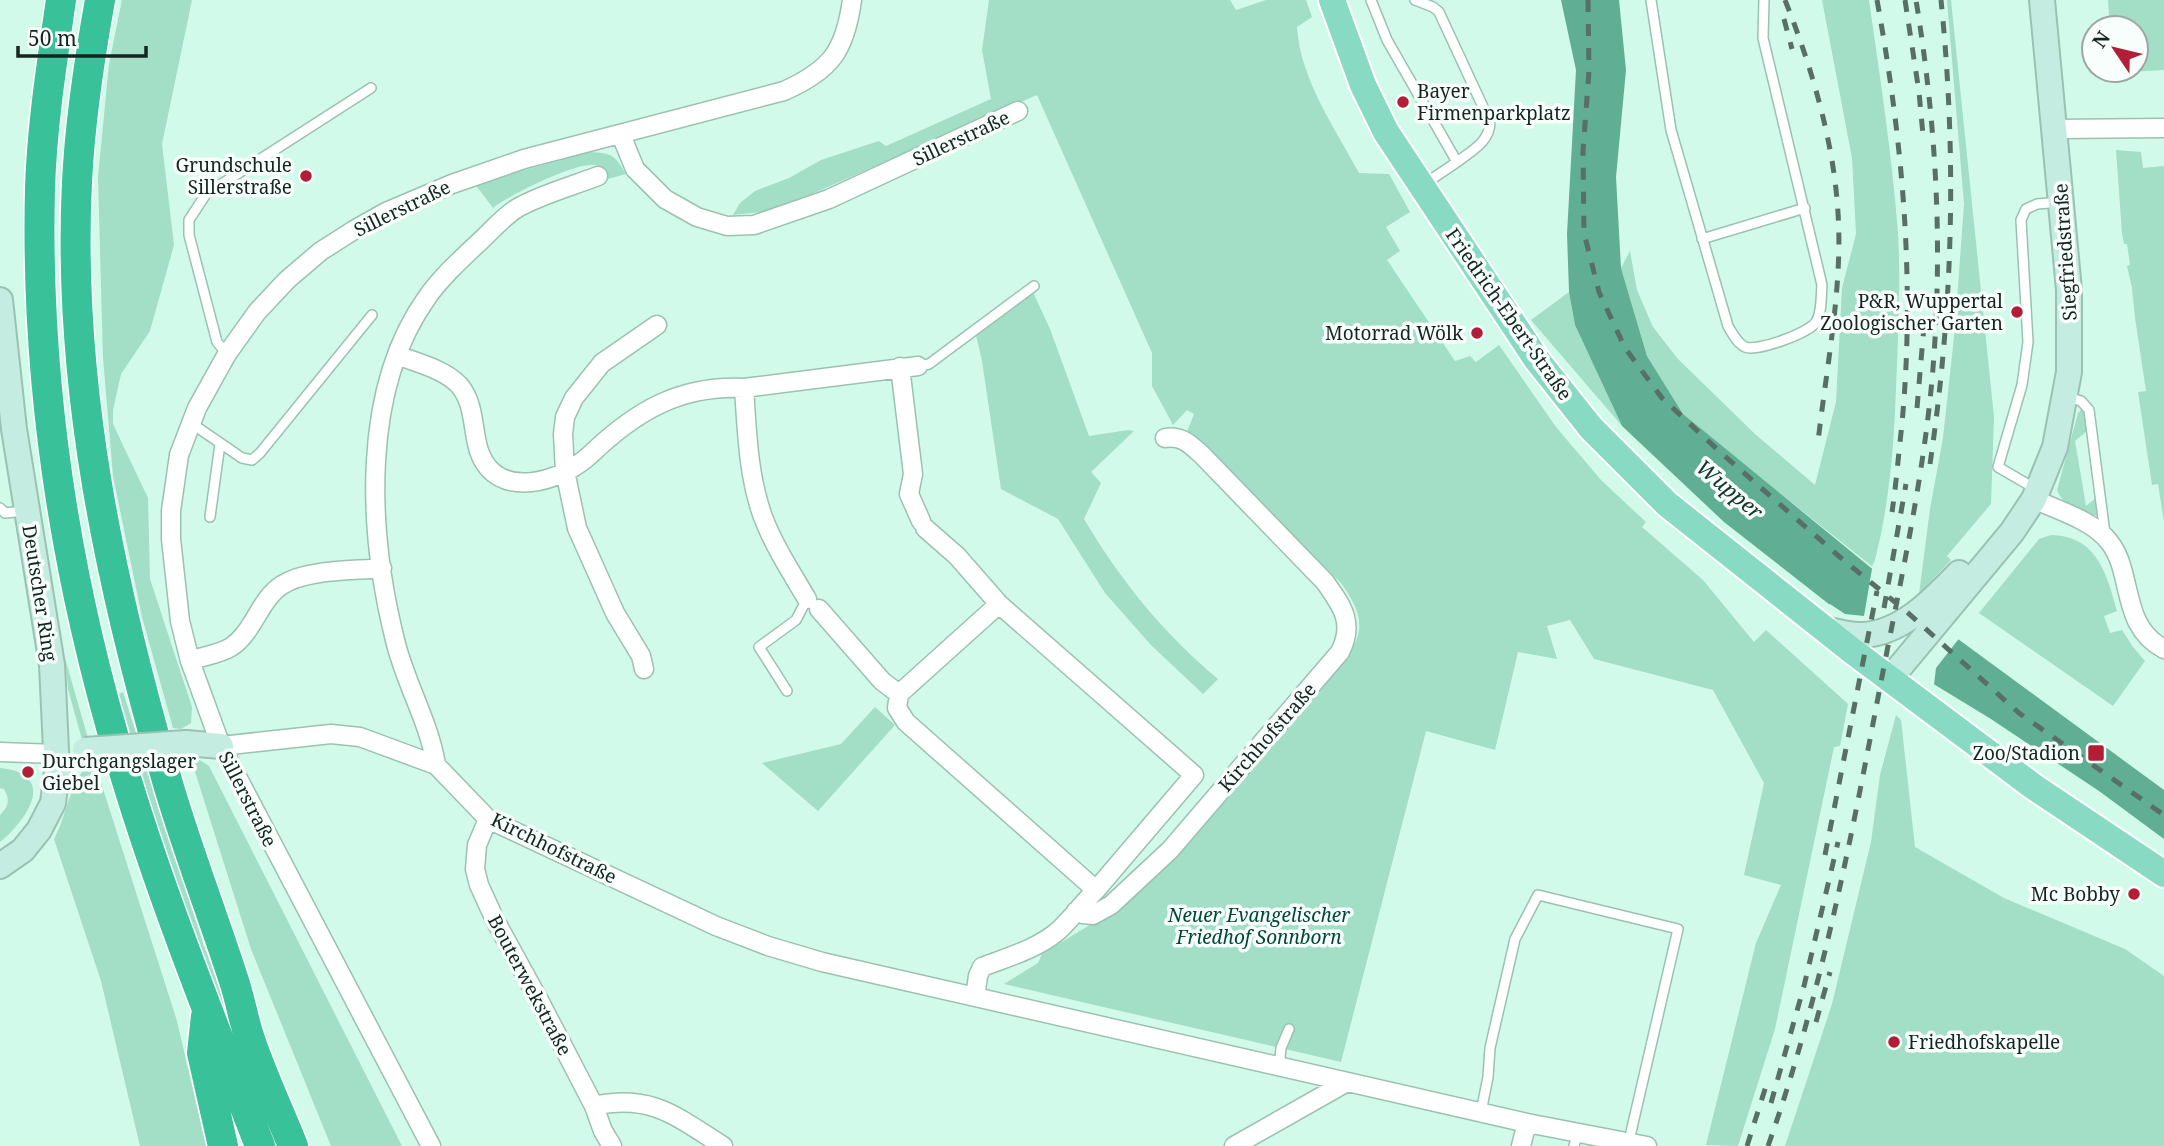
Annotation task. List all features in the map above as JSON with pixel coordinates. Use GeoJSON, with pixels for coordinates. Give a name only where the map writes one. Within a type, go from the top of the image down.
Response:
{"type":"FeatureCollection","features":[{"type":"Feature","properties":{"kind":"highway"},"geometry":{"type":"LineString","coordinates":[[61,0],[44,136],[39,243],[43,344],[58,484],[79,599],[122,765],[165,899],[260,1146]]}},
{"type":"Feature","properties":{"kind":"highway"},"geometry":{"type":"LineString","coordinates":[[100,0],[84,91],[77,183],[76,271],[86,406],[96,481],[124,623],[166,779],[195,872],[236,985],[250,1040],[293,1146]]}},
{"type":"Feature","properties":{"kind":"highway"},"geometry":{"type":"LineString","coordinates":[[207,1009],[202,1053],[223,1146]]}},
{"type":"Feature","properties":{"kind":"main road","name":"Friedrich-Ebert-Straße"},"geometry":{"type":"LineString","coordinates":[[1332,0],[1363,85],[1386,132],[1537,360],[1591,428],[1667,504],[1824,629],[1894,673],[2034,787],[2164,874]]}},
{"type":"Feature","properties":{"kind":"street","name":"Sillerstraße"},"geometry":{"type":"LineString","coordinates":[[431,1146],[221,746],[190,661],[180,621],[171,539],[171,511],[179,455],[197,408],[227,354],[257,312],[287,280],[321,251],[375,218],[452,184],[543,154],[785,91],[811,78],[836,55],[846,32],[852,0]]}},
{"type":"Feature","properties":{"kind":"street","name":"Siegfriedstraße"},"geometry":{"type":"LineString","coordinates":[[1894,673],[1947,597],[2012,532],[2036,494],[2055,446],[2066,397],[2070,331],[2063,202],[2042,0]]}},
{"type":"Feature","properties":{"kind":"street","name":"Sillerstraße"},"geometry":{"type":"LineString","coordinates":[[621,135],[635,169],[665,199],[696,217],[727,226],[754,225],[829,199],[1018,111]]}},
{"type":"Feature","properties":{"kind":"street"},"geometry":{"type":"LineString","coordinates":[[2056,129],[2164,128]]}},
{"type":"Feature","properties":{"kind":"street"},"geometry":{"type":"LineString","coordinates":[[436,765],[432,741],[395,643],[382,568],[375,494],[377,447],[389,373],[427,297],[441,280],[517,208],[598,176]]}},
{"type":"Feature","properties":{"kind":"street","name":"Deutscher Ring"},"geometry":{"type":"LineString","coordinates":[[0,300],[14,429],[52,665],[56,754],[56,789],[47,816],[23,850],[0,866]]}},
{"type":"Feature","properties":{"kind":"street"},"geometry":{"type":"LineString","coordinates":[[644,669],[641,656],[615,613],[577,528],[565,471],[563,434],[565,417],[574,398],[602,363],[657,326]]}},
{"type":"Feature","properties":{"kind":"street"},"geometry":{"type":"LineString","coordinates":[[397,355],[442,373],[458,384],[469,398],[480,452],[487,464],[498,475],[513,481],[530,483],[548,480],[579,465],[616,430],[641,413],[692,391],[724,387],[744,388],[909,367],[913,474],[909,494],[923,525],[957,556],[999,604],[1194,775],[1096,890],[1057,931],[1040,943],[982,967],[975,997]]}},
{"type":"Feature","properties":{"kind":"street"},"geometry":{"type":"LineString","coordinates":[[744,388],[754,487],[775,544],[813,604],[882,681],[899,694]]}},
{"type":"Feature","properties":{"kind":"street","name":"Kirchhofstraße"},"geometry":{"type":"LineString","coordinates":[[1076,911],[1094,915],[1111,905],[1170,850],[1340,652],[1348,631],[1338,600],[1325,582],[1203,456],[1186,441],[1175,436],[1165,438]]}},
{"type":"Feature","properties":{"kind":"street"},"geometry":{"type":"LineString","coordinates":[[2036,494],[2106,538],[2117,556],[2140,627],[2149,639],[2164,649]]}},
{"type":"Feature","properties":{"kind":"street"},"geometry":{"type":"LineString","coordinates":[[190,661],[230,647],[246,632],[266,601],[281,585],[301,576],[382,568]]}},
{"type":"Feature","properties":{"kind":"street","name":"Siegfriedstraße"},"geometry":{"type":"LineString","coordinates":[[1824,629],[1862,636],[1886,630],[1947,597]]}},
{"type":"Feature","properties":{"kind":"street"},"geometry":{"type":"LineString","coordinates":[[999,604],[899,694],[897,708],[906,722],[1096,890]]}},
{"type":"Feature","properties":{"kind":"street","name":"Kirchhofstraße"},"geometry":{"type":"LineString","coordinates":[[56,754],[186,743],[221,746],[331,734],[360,737],[436,765],[488,818],[716,926],[768,946],[822,962],[1481,1112],[1576,1139],[1647,1146]]}},
{"type":"Feature","properties":{"kind":"street"},"geometry":{"type":"LineString","coordinates":[[0,752],[56,754]]}},
{"type":"Feature","properties":{"kind":"street","name":"Bouterwekstraße"},"geometry":{"type":"LineString","coordinates":[[488,818],[477,845],[475,869],[479,885],[612,1146]]}},
{"type":"Feature","properties":{"kind":"street"},"geometry":{"type":"LineString","coordinates":[[1234,1146],[1347,1082]]}},
{"type":"Feature","properties":{"kind":"street"},"geometry":{"type":"LineString","coordinates":[[594,1107],[615,1102],[637,1102],[657,1108],[723,1146]]}},
{"type":"Feature","properties":{"kind":"street"},"geometry":{"type":"LineString","coordinates":[[1521,1146],[1527,1123]]}},
{"type":"Feature","properties":{"kind":"lane"},"geometry":{"type":"LineString","coordinates":[[1371,0],[1387,40],[1457,162]]}},
{"type":"Feature","properties":{"kind":"lane"},"geometry":{"type":"LineString","coordinates":[[1415,0],[1439,12],[1490,122],[1484,141],[1421,186]]}},
{"type":"Feature","properties":{"kind":"lane"},"geometry":{"type":"LineString","coordinates":[[1651,0],[1671,130],[1728,326],[1735,338],[1746,347],[1757,348],[1812,327],[1818,320],[1822,285],[1763,38],[1764,0]]}},
{"type":"Feature","properties":{"kind":"lane"},"geometry":{"type":"LineString","coordinates":[[227,354],[217,342],[189,235],[189,220],[206,194],[371,88]]}},
{"type":"Feature","properties":{"kind":"lane"},"geometry":{"type":"LineString","coordinates":[[2036,494],[1998,467],[2022,385],[2028,342],[2021,219],[2026,209],[2037,204],[2063,202]]}},
{"type":"Feature","properties":{"kind":"lane"},"geometry":{"type":"LineString","coordinates":[[1702,239],[1805,208]]}},
{"type":"Feature","properties":{"kind":"lane"},"geometry":{"type":"LineString","coordinates":[[909,367],[929,364],[1034,286]]}},
{"type":"Feature","properties":{"kind":"lane"},"geometry":{"type":"LineString","coordinates":[[191,423],[242,458],[252,460],[372,315]]}},
{"type":"Feature","properties":{"kind":"lane"},"geometry":{"type":"LineString","coordinates":[[2066,397],[2081,401],[2089,410],[2106,538]]}},
{"type":"Feature","properties":{"kind":"lane"},"geometry":{"type":"LineString","coordinates":[[210,517],[220,444]]}},
{"type":"Feature","properties":{"kind":"lane"},"geometry":{"type":"LineString","coordinates":[[0,508],[5,513],[27,511]]}},
{"type":"Feature","properties":{"kind":"lane"},"geometry":{"type":"LineString","coordinates":[[787,691],[759,648],[813,604]]}},
{"type":"Feature","properties":{"kind":"lane"},"geometry":{"type":"LineString","coordinates":[[1481,1112],[1490,1048],[1515,939],[1538,895],[1678,929],[1628,1144]]}},
{"type":"Feature","properties":{"kind":"lane"},"geometry":{"type":"LineString","coordinates":[[1279,1067],[1281,1048],[1289,1029]]}},
{"type":"Feature","properties":{"kind":"green space"},"geometry":{"type":"Polygon","coordinates":[[[122,0],[192,0],[162,144],[174,245],[150,331],[121,374],[113,410],[113,424],[148,498],[150,579],[192,707],[191,723],[181,729],[173,728],[142,617],[113,476],[103,358],[98,177],[109,64],[122,0]]]}},
{"type":"Feature","properties":{"kind":"green space","name":"Neuer Evangelischer Friedhof Sonnborn"},"geometry":{"type":"Polygon","coordinates":[[[989,0],[1230,0],[1236,10],[1266,0],[1306,0],[1312,17],[1297,27],[1312,84],[1359,173],[1389,174],[1410,212],[1386,227],[1400,251],[1387,260],[1455,361],[1470,356],[1476,362],[1499,345],[1556,427],[1601,480],[1646,522],[1642,527],[1703,580],[1754,642],[1766,630],[1848,704],[1840,746],[1834,747],[1775,1029],[1738,1146],[1706,1145],[1756,943],[1781,885],[1744,875],[1764,783],[1713,690],[1594,659],[1570,620],[1547,626],[1557,659],[1518,652],[1495,750],[1426,731],[1341,1062],[1004,984],[1038,963],[1042,954],[1116,909],[1172,854],[1349,653],[1355,644],[1359,626],[1356,609],[1341,583],[1187,432],[1194,414],[1187,410],[1173,425],[1152,386],[1152,353],[1037,95],[814,193],[761,212],[733,215],[740,203],[755,191],[789,178],[821,160],[879,141],[886,146],[991,99],[982,50],[989,0]]]}},
{"type":"Feature","properties":{"kind":"green space"},"geometry":{"type":"Polygon","coordinates":[[[1822,0],[1869,0],[1895,204],[1899,291],[1894,433],[1887,501],[1873,567],[1683,414],[1647,356],[1621,268],[1630,251],[1637,290],[1653,327],[1678,359],[1755,434],[1815,485],[1836,402],[1842,288],[1856,234],[1852,158],[1822,0]]]}},
{"type":"Feature","properties":{"kind":"green space"},"geometry":{"type":"Polygon","coordinates":[[[1947,0],[1951,0],[1994,417],[1991,504],[1947,556],[1951,560],[1919,594],[1943,438],[1955,328],[1964,204],[1947,0]]]}},
{"type":"Feature","properties":{"kind":"green space"},"geometry":{"type":"Polygon","coordinates":[[[2108,0],[2164,0],[2164,70],[2150,71],[2150,14],[2109,14],[2108,0]]]}},
{"type":"Feature","properties":{"kind":"green space"},"geometry":{"type":"Polygon","coordinates":[[[2116,150],[2141,152],[2143,168],[2164,166],[2164,522],[2158,484],[2152,485],[2138,392],[2146,391],[2127,266],[2130,265],[2127,244],[2124,244],[2122,233],[2116,150]]]}},
{"type":"Feature","properties":{"kind":"green space"},"geometry":{"type":"Polygon","coordinates":[[[590,152],[612,156],[626,174],[608,179],[599,166],[572,169],[542,181],[493,208],[475,184],[590,152]]]}},
{"type":"Feature","properties":{"kind":"green space"},"geometry":{"type":"Polygon","coordinates":[[[1033,292],[1050,329],[1089,436],[1134,431],[1091,472],[1101,483],[1084,519],[1144,605],[1179,644],[1218,679],[1203,694],[1151,645],[1105,593],[1058,519],[1001,489],[976,335],[1033,292]]]}},
{"type":"Feature","properties":{"kind":"green space"},"geometry":{"type":"Polygon","coordinates":[[[1569,292],[1575,325],[1622,426],[1531,320],[1569,292]]]}},
{"type":"Feature","properties":{"kind":"green space"},"geometry":{"type":"Polygon","coordinates":[[[2081,410],[2087,431],[2075,441],[2086,506],[2097,497],[2098,516],[2074,508],[2057,490],[2081,410]]]}},
{"type":"Feature","properties":{"kind":"green space"},"geometry":{"type":"Polygon","coordinates":[[[2051,535],[2079,542],[2098,560],[2117,611],[2104,616],[2110,633],[2122,630],[2145,661],[2113,706],[1979,613],[2039,539],[2051,535]]]}},
{"type":"Feature","properties":{"kind":"green space"},"geometry":{"type":"Polygon","coordinates":[[[65,658],[97,770],[177,1021],[206,1146],[140,1146],[101,981],[54,839],[73,789],[89,765],[68,689],[65,658]]]}},
{"type":"Feature","properties":{"kind":"green space"},"geometry":{"type":"Polygon","coordinates":[[[123,692],[204,946],[282,1146],[273,1146],[195,944],[156,824],[119,694],[123,692]]]}},
{"type":"Feature","properties":{"kind":"green space"},"geometry":{"type":"Polygon","coordinates":[[[875,707],[895,725],[818,811],[762,763],[841,744],[875,707]]]}},
{"type":"Feature","properties":{"kind":"green space"},"geometry":{"type":"Polygon","coordinates":[[[1896,715],[1901,720],[1915,847],[2004,898],[2125,949],[2164,976],[2164,1146],[1785,1146],[1832,1004],[1871,842],[1880,775],[1896,715]]]}},
{"type":"Feature","properties":{"kind":"green space"},"geometry":{"type":"Polygon","coordinates":[[[191,759],[200,760],[209,766],[402,1146],[331,1146],[251,949],[191,759]]]}},
{"type":"Feature","properties":{"kind":"green space"},"geometry":{"type":"Polygon","coordinates":[[[0,768],[18,772],[28,779],[33,788],[28,810],[0,842],[0,815],[8,800],[4,789],[0,788],[0,768]]]}},
{"type":"Feature","properties":{"kind":"water","name":"Wupper"},"geometry":{"type":"Polygon","coordinates":[[[1561,0],[1619,0],[1626,70],[1616,177],[1621,268],[1647,356],[1683,414],[1958,639],[2164,790],[2164,839],[2099,791],[1922,677],[1724,522],[1622,426],[1575,325],[1569,292],[1567,234],[1576,70],[1561,0]]]}},
{"type":"Feature","properties":{"kind":"pier"},"geometry":{"type":"Polygon","coordinates":[[[1873,563],[1961,636],[1936,668],[1934,685],[1938,691],[1919,680],[1828,607],[1830,604],[1845,614],[1864,616],[1873,563]]]}},
{"type":"Feature","properties":{"kind":"railway"},"geometry":{"type":"LineString","coordinates":[[1588,0],[1589,71],[1583,151],[1584,233],[1599,292],[1625,348],[1662,398],[1719,451],[1907,612],[2019,713],[2164,815]]}},
{"type":"Feature","properties":{"kind":"railway"},"geometry":{"type":"LineString","coordinates":[[1785,0],[1820,104],[1836,186],[1839,241],[1836,299],[1818,442]]}},
{"type":"Feature","properties":{"kind":"railway"},"geometry":{"type":"LineString","coordinates":[[1877,0],[1894,108],[1907,270],[1905,379],[1892,512]]}},
{"type":"Feature","properties":{"kind":"railway"},"geometry":{"type":"LineString","coordinates":[[1905,0],[1923,135]]}},
{"type":"Feature","properties":{"kind":"railway"},"geometry":{"type":"LineString","coordinates":[[1768,1146],[1802,1039],[1843,874],[1909,538],[1929,410],[1936,321],[1936,183],[1916,0]]}},
{"type":"Feature","properties":{"kind":"railway"},"geometry":{"type":"LineString","coordinates":[[1930,464],[1944,348],[1950,232],[1949,117],[1941,0]]}},
{"type":"Feature","properties":{"kind":"railway"},"geometry":{"type":"LineString","coordinates":[[1784,19],[1792,49]]}},
{"type":"Feature","properties":{"kind":"railway"},"geometry":{"type":"LineString","coordinates":[[1917,408],[1925,314]]}},
{"type":"Feature","properties":{"kind":"railway"},"geometry":{"type":"LineString","coordinates":[[1884,608],[1906,484]]}},
{"type":"Feature","properties":{"kind":"railway"},"geometry":{"type":"LineString","coordinates":[[1825,855],[1877,591]]}},
{"type":"Feature","properties":{"kind":"railway"},"geometry":{"type":"LineString","coordinates":[[1771,1103],[1804,986],[1838,842]]}},
{"type":"Feature","properties":{"kind":"railway"},"geometry":{"type":"LineString","coordinates":[[1816,1022],[1830,972]]}},
{"type":"Feature","properties":{"kind":"railway"},"geometry":{"type":"LineString","coordinates":[[1747,1146],[1766,1086]]}},
{"type":"Feature","properties":{"kind":"place","name":"Bayer Firmenparkplatz"},"geometry":{"type":"Point","coordinates":[1403,102]}},
{"type":"Feature","properties":{"kind":"place","name":"Grundschule Sillerstraße"},"geometry":{"type":"Point","coordinates":[306,176]}},
{"type":"Feature","properties":{"kind":"place","name":"P&R, Wuppertal Zoologischer Garten"},"geometry":{"type":"Point","coordinates":[2017,312]}},
{"type":"Feature","properties":{"kind":"place","name":"Motorrad Wölk"},"geometry":{"type":"Point","coordinates":[1477,333]}},
{"type":"Feature","properties":{"kind":"place","name":"Zoo/Stadion"},"geometry":{"type":"Point","coordinates":[2096,753]}},
{"type":"Feature","properties":{"kind":"place","name":"Durchgangslager Giebel"},"geometry":{"type":"Point","coordinates":[28,772]}},
{"type":"Feature","properties":{"kind":"place","name":"Mc Bobby"},"geometry":{"type":"Point","coordinates":[2134,894]}},
{"type":"Feature","properties":{"kind":"place","name":"Friedhofskapelle"},"geometry":{"type":"Point","coordinates":[1894,1042]}}]}
